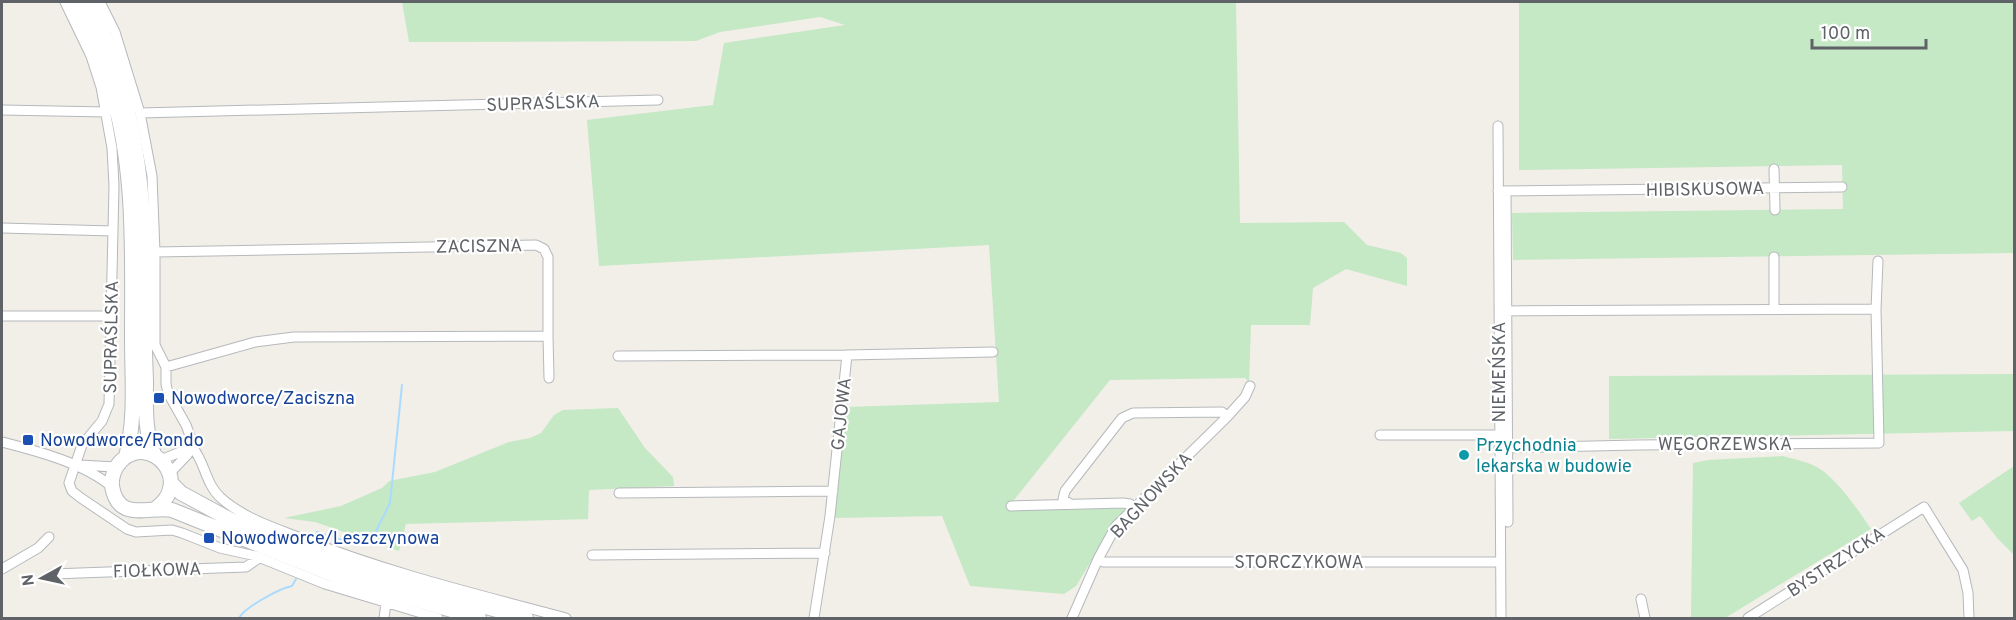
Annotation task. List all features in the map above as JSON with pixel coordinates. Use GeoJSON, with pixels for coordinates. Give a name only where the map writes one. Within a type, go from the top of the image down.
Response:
{"type":"FeatureCollection","features":[{"type":"Feature","properties":{"kind":"main road"},"geometry":{"type":"LineString","coordinates":[[75,2],[93,38],[111,86],[120,121],[129,179],[132,250],[132,388],[130,441],[126,457]]}},
{"type":"Feature","properties":{"kind":"main road"},"geometry":{"type":"LineString","coordinates":[[89,2],[104,33],[122,84],[140,178],[149,440],[181,493],[229,519],[324,559],[387,580],[526,618]]}},
{"type":"Feature","properties":{"kind":"main road"},"geometry":{"type":"LineString","coordinates":[[158,458],[146,453],[135,453],[126,457],[116,467],[112,487],[119,501],[132,510],[172,510],[340,578],[479,618]]}},
{"type":"Feature","properties":{"kind":"main road"},"geometry":{"type":"LineString","coordinates":[[155,509],[167,498],[171,478]]}},
{"type":"Feature","properties":{"kind":"street","name":"SUPRAŚLSKA"},"geometry":{"type":"LineString","coordinates":[[65,2],[90,56],[107,111],[114,186],[109,404],[102,421],[82,445],[69,480],[72,491],[127,529],[146,532],[172,530],[220,548],[260,558],[325,584],[438,618]]}},
{"type":"Feature","properties":{"kind":"street"},"geometry":{"type":"LineString","coordinates":[[100,2],[115,32],[140,113],[152,176],[155,252],[154,336],[157,351],[166,367],[168,393],[192,441],[192,447],[171,478]]}},
{"type":"Feature","properties":{"kind":"street","name":"SUPRAŚLSKA"},"geometry":{"type":"LineString","coordinates":[[140,113],[658,100]]}},
{"type":"Feature","properties":{"kind":"street"},"geometry":{"type":"LineString","coordinates":[[2,110],[107,111]]}},
{"type":"Feature","properties":{"kind":"street","name":"NIEMEŃSKA"},"geometry":{"type":"LineString","coordinates":[[1498,126],[1502,191],[1503,311],[1499,435],[1503,448],[1501,618]]}},
{"type":"Feature","properties":{"kind":"street"},"geometry":{"type":"LineString","coordinates":[[1774,169],[1775,210]]}},
{"type":"Feature","properties":{"kind":"street","name":"HIBISKUSOWA"},"geometry":{"type":"LineString","coordinates":[[1502,191],[1842,187]]}},
{"type":"Feature","properties":{"kind":"street"},"geometry":{"type":"LineString","coordinates":[[2,228],[113,231]]}},
{"type":"Feature","properties":{"kind":"street","name":"ZACISZNA"},"geometry":{"type":"LineString","coordinates":[[155,252],[536,245],[544,249],[548,257],[549,378]]}},
{"type":"Feature","properties":{"kind":"street"},"geometry":{"type":"LineString","coordinates":[[1774,257],[1774,309]]}},
{"type":"Feature","properties":{"kind":"street"},"geometry":{"type":"LineString","coordinates":[[1508,522],[1503,448],[1503,311],[1876,309],[1878,261]]}},
{"type":"Feature","properties":{"kind":"street","name":"WĘGORZEWSKA"},"geometry":{"type":"LineString","coordinates":[[1503,448],[1879,443],[1876,309]]}},
{"type":"Feature","properties":{"kind":"street"},"geometry":{"type":"LineString","coordinates":[[2,316],[112,316]]}},
{"type":"Feature","properties":{"kind":"street"},"geometry":{"type":"LineString","coordinates":[[166,367],[255,342],[294,337],[548,336]]}},
{"type":"Feature","properties":{"kind":"street","name":"GAJOWA"},"geometry":{"type":"LineString","coordinates":[[814,618],[833,491],[847,355],[993,352]]}},
{"type":"Feature","properties":{"kind":"street"},"geometry":{"type":"LineString","coordinates":[[618,356],[847,355]]}},
{"type":"Feature","properties":{"kind":"street","name":"BAGNOWSKA"},"geometry":{"type":"LineString","coordinates":[[1072,618],[1098,559],[1116,526],[1227,417],[1245,397],[1250,386]]}},
{"type":"Feature","properties":{"kind":"street"},"geometry":{"type":"LineString","coordinates":[[1070,504],[1063,498],[1065,491],[1122,418],[1127,415],[1222,412],[1227,417]]}},
{"type":"Feature","properties":{"kind":"street"},"geometry":{"type":"LineString","coordinates":[[1380,435],[1499,435]]}},
{"type":"Feature","properties":{"kind":"street"},"geometry":{"type":"LineString","coordinates":[[2,442],[45,453],[74,464],[112,487]]}},
{"type":"Feature","properties":{"kind":"street"},"geometry":{"type":"LineString","coordinates":[[158,458],[192,447]]}},
{"type":"Feature","properties":{"kind":"street"},"geometry":{"type":"LineString","coordinates":[[192,447],[197,452],[218,496],[232,506],[274,527],[382,568],[566,618]]}},
{"type":"Feature","properties":{"kind":"street"},"geometry":{"type":"LineString","coordinates":[[74,464],[100,468],[116,467]]}},
{"type":"Feature","properties":{"kind":"street"},"geometry":{"type":"LineString","coordinates":[[619,493],[833,491]]}},
{"type":"Feature","properties":{"kind":"street"},"geometry":{"type":"LineString","coordinates":[[1011,506],[1123,503],[1130,504],[1134,508]]}},
{"type":"Feature","properties":{"kind":"street","name":"BYSTRZYCKA"},"geometry":{"type":"LineString","coordinates":[[1748,618],[1924,507],[1963,570],[1968,593],[1969,618]]}},
{"type":"Feature","properties":{"kind":"street"},"geometry":{"type":"LineString","coordinates":[[2,569],[38,548],[49,537]]}},
{"type":"Feature","properties":{"kind":"street"},"geometry":{"type":"LineString","coordinates":[[592,555],[825,553]]}},
{"type":"Feature","properties":{"kind":"street","name":"FIOŁKOWA"},"geometry":{"type":"LineString","coordinates":[[52,574],[246,567],[260,558]]}},
{"type":"Feature","properties":{"kind":"street","name":"STORCZYKOWA"},"geometry":{"type":"LineString","coordinates":[[1098,559],[1103,562],[1500,562]]}},
{"type":"Feature","properties":{"kind":"street"},"geometry":{"type":"LineString","coordinates":[[1641,599],[1645,618]]}},
{"type":"Feature","properties":{"kind":"street"},"geometry":{"type":"LineString","coordinates":[[384,618],[386,603]]}},
{"type":"Feature","properties":{"kind":"green space"},"geometry":{"type":"Polygon","coordinates":[[[402,2],[1236,2],[1240,223],[1344,222],[1367,245],[1401,253],[1407,258],[1407,286],[1346,269],[1313,288],[1310,325],[1251,325],[1249,382],[1245,378],[1110,380],[1006,510],[1130,507],[1113,525],[1076,586],[1064,594],[970,586],[942,516],[833,518],[845,407],[999,402],[989,245],[599,266],[587,120],[713,105],[724,43],[845,25],[820,17],[720,32],[696,41],[409,42],[402,2]]]}},
{"type":"Feature","properties":{"kind":"green space"},"geometry":{"type":"Polygon","coordinates":[[[1519,2],[2014,2],[2014,253],[1513,260],[1512,213],[1843,209],[1842,165],[1519,170],[1519,2]]]}},
{"type":"Feature","properties":{"kind":"green space"},"geometry":{"type":"Polygon","coordinates":[[[2014,374],[2014,431],[1609,439],[1609,376],[2014,374]]]}},
{"type":"Feature","properties":{"kind":"green space"},"geometry":{"type":"Polygon","coordinates":[[[618,408],[645,448],[673,477],[674,486],[589,490],[588,519],[406,524],[399,551],[315,522],[284,518],[341,506],[382,488],[389,481],[435,472],[509,442],[530,438],[541,433],[554,415],[563,410],[618,408]]]}},
{"type":"Feature","properties":{"kind":"green space"},"geometry":{"type":"Polygon","coordinates":[[[1783,456],[1809,463],[1823,471],[1842,490],[1871,529],[1725,618],[1691,618],[1693,463],[1708,460],[1783,456]]]}},
{"type":"Feature","properties":{"kind":"green space"},"geometry":{"type":"Polygon","coordinates":[[[2014,466],[2014,555],[1980,516],[1972,521],[1959,503],[2014,466]]]}},
{"type":"Feature","properties":{"kind":"waterway"},"geometry":{"type":"LineString","coordinates":[[316,534],[317,532],[351,543],[374,535],[390,503],[402,385]]}},
{"type":"Feature","properties":{"kind":"waterway"},"geometry":{"type":"LineString","coordinates":[[239,618],[263,599],[292,586],[296,579]]}},
{"type":"Feature","properties":{"kind":"place","name":"Nowodworce/Zaciszna"},"geometry":{"type":"Point","coordinates":[159,398]}},
{"type":"Feature","properties":{"kind":"place","name":"Nowodworce/Rondo"},"geometry":{"type":"Point","coordinates":[28,440]}},
{"type":"Feature","properties":{"kind":"place","name":"Przychodnia lekarska w budowie"},"geometry":{"type":"Point","coordinates":[1464,455]}},
{"type":"Feature","properties":{"kind":"place","name":"Nowodworce/Leszczynowa"},"geometry":{"type":"Point","coordinates":[209,538]}}]}
